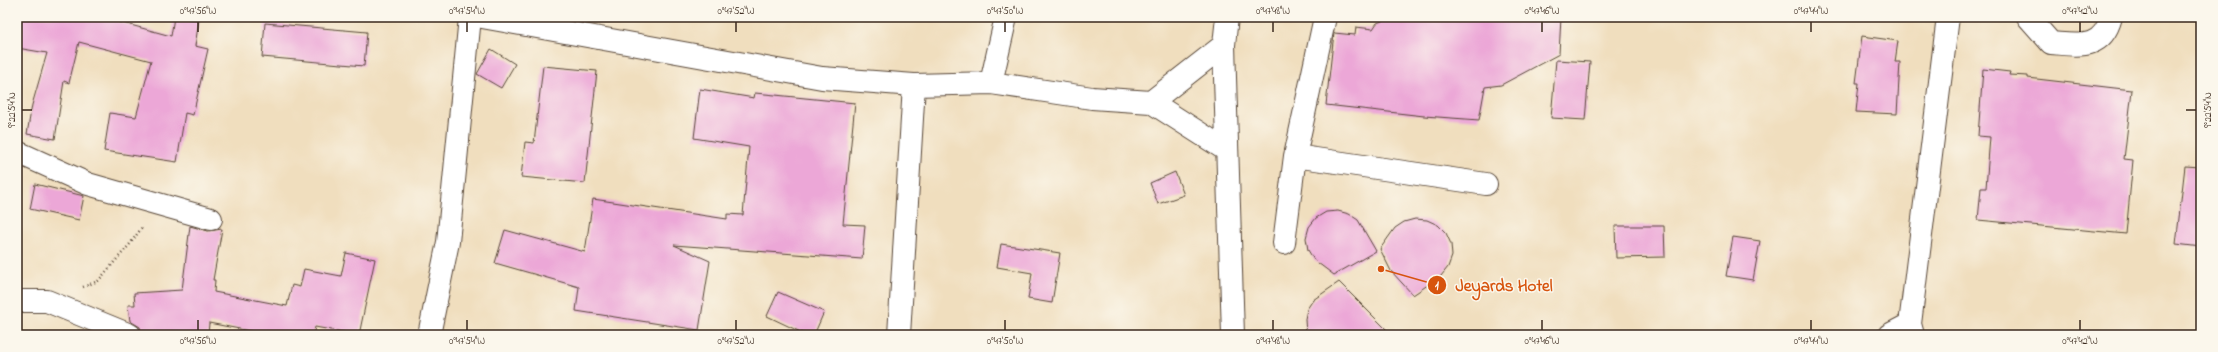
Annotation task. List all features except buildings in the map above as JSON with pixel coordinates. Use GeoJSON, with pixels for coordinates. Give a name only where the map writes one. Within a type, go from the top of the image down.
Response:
{"type":"FeatureCollection","features":[{"type":"Feature","properties":{"kind":"street"},"geometry":{"type":"LineString","coordinates":[[429,335],[448,242],[470,17]]}},
{"type":"Feature","properties":{"kind":"street"},"geometry":{"type":"LineString","coordinates":[[482,17],[512,20],[822,78],[914,85],[991,83],[1092,98],[1151,102],[1226,150]]}},
{"type":"Feature","properties":{"kind":"street"},"geometry":{"type":"LineString","coordinates":[[991,83],[1006,17]]}},
{"type":"Feature","properties":{"kind":"street"},"geometry":{"type":"LineString","coordinates":[[1227,17],[1224,45],[1226,150],[1233,335]]}},
{"type":"Feature","properties":{"kind":"street"},"geometry":{"type":"LineString","coordinates":[[1284,243],[1295,156],[1326,17]]}},
{"type":"Feature","properties":{"kind":"street"},"geometry":{"type":"LineString","coordinates":[[1889,335],[1912,329],[1948,17]]}},
{"type":"Feature","properties":{"kind":"street"},"geometry":{"type":"LineString","coordinates":[[2028,17],[2050,43],[2087,45],[2101,38],[2112,17]]}},
{"type":"Feature","properties":{"kind":"street"},"geometry":{"type":"LineString","coordinates":[[1151,102],[1224,45]]}},
{"type":"Feature","properties":{"kind":"street"},"geometry":{"type":"LineString","coordinates":[[899,335],[914,85]]}},
{"type":"Feature","properties":{"kind":"street"},"geometry":{"type":"LineString","coordinates":[[17,152],[88,184],[211,220]]}},
{"type":"Feature","properties":{"kind":"street"},"geometry":{"type":"LineString","coordinates":[[1295,156],[1486,184]]}},
{"type":"Feature","properties":{"kind":"street"},"geometry":{"type":"LineString","coordinates":[[17,301],[47,301],[130,335]]}},
{"type":"Feature","properties":{"kind":"path"},"geometry":{"type":"LineString","coordinates":[[47,301],[98,281],[130,244],[158,204]]}},
{"type":"Feature","properties":{"kind":"place","name":"Jeyards Hotel"},"geometry":{"type":"Point","coordinates":[1381,269]}}]}
